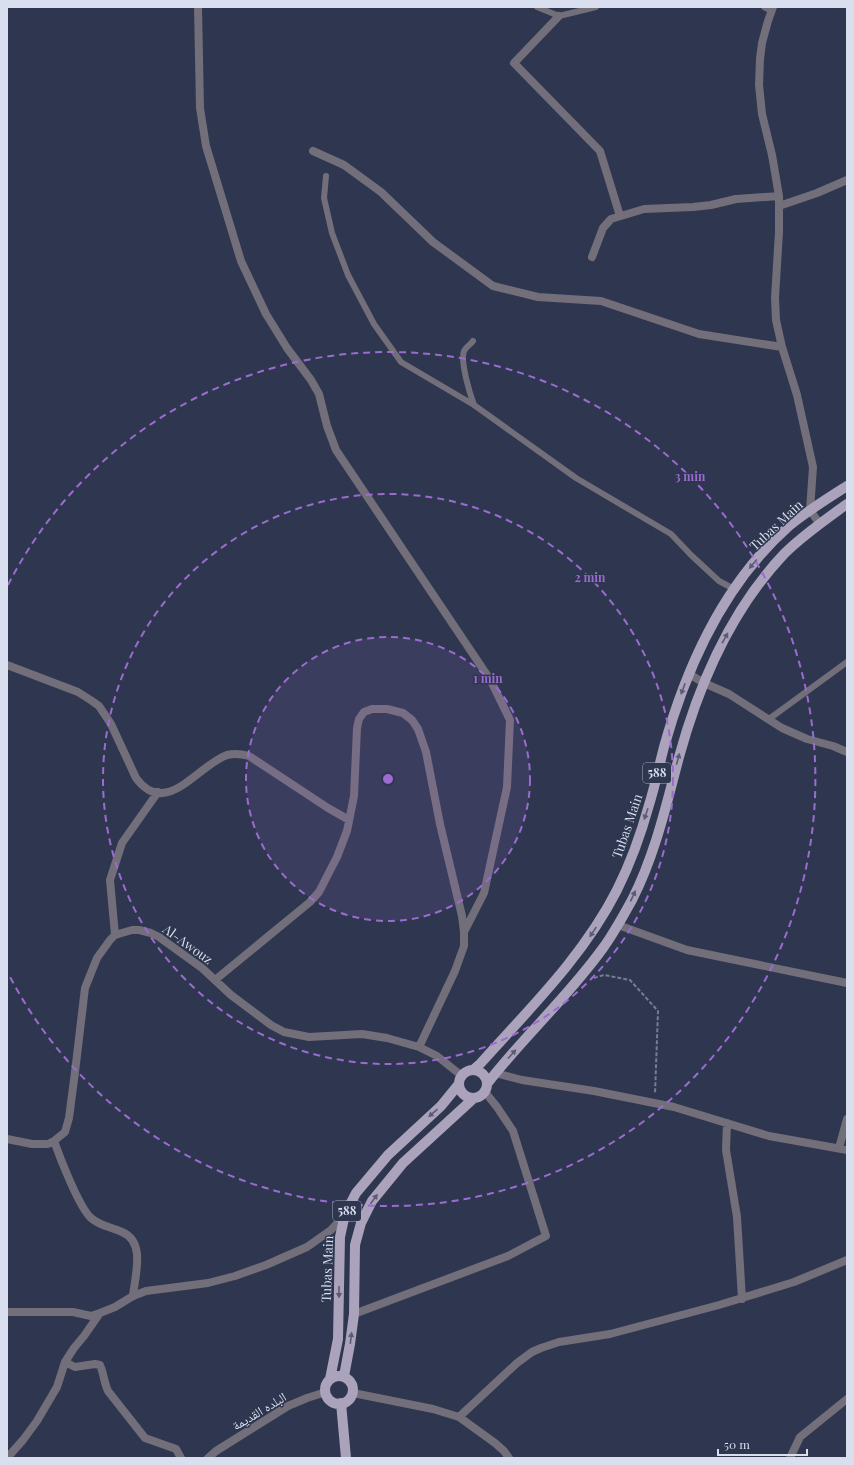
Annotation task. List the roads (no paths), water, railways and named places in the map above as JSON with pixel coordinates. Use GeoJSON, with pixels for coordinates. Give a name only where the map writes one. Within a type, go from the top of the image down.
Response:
{"type":"FeatureCollection","features":[{"type":"Feature","properties":{"kind":"main road","name":"Tubas Main"},"geometry":{"type":"LineString","coordinates":[[473,1070],[567,967],[601,920],[630,861],[649,805],[675,711],[689,674],[709,630],[734,588],[769,546],[790,526],[810,510],[847,486]]}},
{"type":"Feature","properties":{"kind":"main road","name":"Tubas Main"},"geometry":{"type":"LineString","coordinates":[[486,1088],[495,1073],[604,948],[633,898],[645,869],[664,814],[690,720],[704,683],[724,639],[750,597],[765,576],[784,554],[819,523],[847,504]]}},
{"type":"Feature","properties":{"kind":"main road"},"geometry":{"type":"LineString","coordinates":[[473,1070],[481,1072],[484,1076],[486,1088],[482,1095],[474,1098],[469,1097],[462,1092],[461,1080],[469,1071],[473,1070]]}},
{"type":"Feature","properties":{"kind":"main road","name":"Tubas Main"},"geometry":{"type":"LineString","coordinates":[[330,1379],[338,1339],[340,1237],[346,1214],[356,1193],[388,1154],[441,1106],[461,1080]]}},
{"type":"Feature","properties":{"kind":"main road","name":"Tubas Main"},"geometry":{"type":"LineString","coordinates":[[344,1376],[354,1314],[355,1246],[361,1223],[372,1201],[403,1163],[474,1098]]}},
{"type":"Feature","properties":{"kind":"main road"},"geometry":{"type":"LineString","coordinates":[[337,1376],[344,1376],[352,1385],[353,1393],[348,1400],[341,1403],[333,1402],[327,1396],[326,1385],[330,1379],[337,1376]]}},
{"type":"Feature","properties":{"kind":"main road"},"geometry":{"type":"LineString","coordinates":[[341,1403],[346,1458]]}},
{"type":"Feature","properties":{"kind":"street"},"geometry":{"type":"LineString","coordinates":[[198,7],[200,108],[206,146],[241,261],[266,314],[287,348],[311,380],[319,394],[327,426],[336,450],[491,682],[510,720],[507,787],[486,886],[484,893],[464,932]]}},
{"type":"Feature","properties":{"kind":"street"},"geometry":{"type":"LineString","coordinates":[[773,9],[762,42],[759,85],[762,114],[773,160],[779,196],[779,232],[775,309],[782,347],[797,395],[813,467],[810,510],[819,523]]}},
{"type":"Feature","properties":{"kind":"street"},"geometry":{"type":"LineString","coordinates":[[559,16],[514,63],[600,151],[620,216]]}},
{"type":"Feature","properties":{"kind":"street"},"geometry":{"type":"LineString","coordinates":[[313,151],[344,165],[381,192],[433,242],[493,286],[538,297],[601,301],[699,334],[782,347]]}},
{"type":"Feature","properties":{"kind":"street"},"geometry":{"type":"LineString","coordinates":[[779,206],[817,193],[847,180]]}},
{"type":"Feature","properties":{"kind":"street"},"geometry":{"type":"LineString","coordinates":[[592,257],[603,228],[610,219],[644,209],[693,207],[711,205],[736,199],[779,196]]}},
{"type":"Feature","properties":{"kind":"street"},"geometry":{"type":"LineString","coordinates":[[7,665],[78,692],[92,700],[105,713],[136,778],[148,790],[169,792],[176,790],[222,758],[234,754],[242,754],[248,756],[349,820]]}},
{"type":"Feature","properties":{"kind":"street"},"geometry":{"type":"LineString","coordinates":[[689,674],[704,683],[729,694],[782,728],[800,736],[847,752]]}},
{"type":"Feature","properties":{"kind":"street"},"geometry":{"type":"LineString","coordinates":[[215,980],[315,898],[337,858],[347,831],[354,796],[359,719],[364,712],[372,708],[387,709],[403,713],[412,720],[418,729],[426,752],[440,824],[462,916],[464,932],[464,946],[455,971],[419,1047]]}},
{"type":"Feature","properties":{"kind":"street"},"geometry":{"type":"LineString","coordinates":[[7,1139],[32,1144],[48,1144],[65,1132],[69,1118],[84,988],[97,958],[115,935],[110,880],[122,843],[158,792]]}},
{"type":"Feature","properties":{"kind":"street"},"geometry":{"type":"LineString","coordinates":[[618,925],[687,950],[847,983]]}},
{"type":"Feature","properties":{"kind":"street","name":"Al-Awouz"},"geometry":{"type":"LineString","coordinates":[[115,935],[132,930],[151,933],[202,968],[231,995],[271,1025],[284,1032],[309,1037],[362,1034],[387,1038],[419,1047],[437,1056],[461,1080]]}},
{"type":"Feature","properties":{"kind":"street"},"geometry":{"type":"LineString","coordinates":[[495,1073],[522,1080],[594,1091],[674,1107],[769,1136],[843,1149],[847,1119]]}},
{"type":"Feature","properties":{"kind":"street"},"geometry":{"type":"LineString","coordinates":[[354,1314],[508,1256],[546,1236],[513,1131],[486,1088]]}},
{"type":"Feature","properties":{"kind":"street"},"geometry":{"type":"LineString","coordinates":[[726,1123],[726,1150],[737,1216],[742,1299]]}},
{"type":"Feature","properties":{"kind":"street"},"geometry":{"type":"LineString","coordinates":[[54,1141],[78,1198],[86,1213],[98,1223],[128,1235],[135,1244],[137,1256],[133,1296]]}},
{"type":"Feature","properties":{"kind":"street"},"geometry":{"type":"LineString","coordinates":[[7,1312],[73,1312],[90,1316],[100,1314],[133,1296],[152,1290],[189,1287],[235,1276],[266,1265],[307,1247],[331,1230],[346,1214]]}},
{"type":"Feature","properties":{"kind":"street"},"geometry":{"type":"LineString","coordinates":[[459,1417],[517,1363],[541,1348],[559,1342],[610,1334],[742,1299],[794,1282],[847,1260]]}},
{"type":"Feature","properties":{"kind":"street"},"geometry":{"type":"LineString","coordinates":[[7,1458],[28,1434],[46,1408],[57,1387],[66,1362],[74,1348],[100,1314]]}},
{"type":"Feature","properties":{"kind":"street"},"geometry":{"type":"LineString","coordinates":[[66,1362],[75,1366],[100,1365],[104,1372],[104,1384],[108,1392],[145,1438],[176,1449],[181,1458]]}},
{"type":"Feature","properties":{"kind":"street","name":"البلده القديمة"},"geometry":{"type":"LineString","coordinates":[[208,1458],[216,1451],[288,1406],[326,1392]]}},
{"type":"Feature","properties":{"kind":"street"},"geometry":{"type":"LineString","coordinates":[[353,1393],[433,1409],[459,1417],[495,1443],[509,1458]]}},
{"type":"Feature","properties":{"kind":"street"},"geometry":{"type":"LineString","coordinates":[[790,1458],[800,1437],[847,1399]]}},
{"type":"Feature","properties":{"kind":"lane"},"geometry":{"type":"LineString","coordinates":[[537,7],[559,16],[596,7]]}},
{"type":"Feature","properties":{"kind":"lane"},"geometry":{"type":"LineString","coordinates":[[764,7],[773,9]]}},
{"type":"Feature","properties":{"kind":"lane"},"geometry":{"type":"LineString","coordinates":[[326,176],[324,198],[332,233],[348,275],[374,324],[401,362],[474,405],[576,478],[671,534],[719,581],[734,588]]}},
{"type":"Feature","properties":{"kind":"lane"},"geometry":{"type":"LineString","coordinates":[[473,341],[465,350],[463,361],[469,392],[474,405]]}},
{"type":"Feature","properties":{"kind":"lane"},"geometry":{"type":"LineString","coordinates":[[769,719],[847,662]]}}]}
